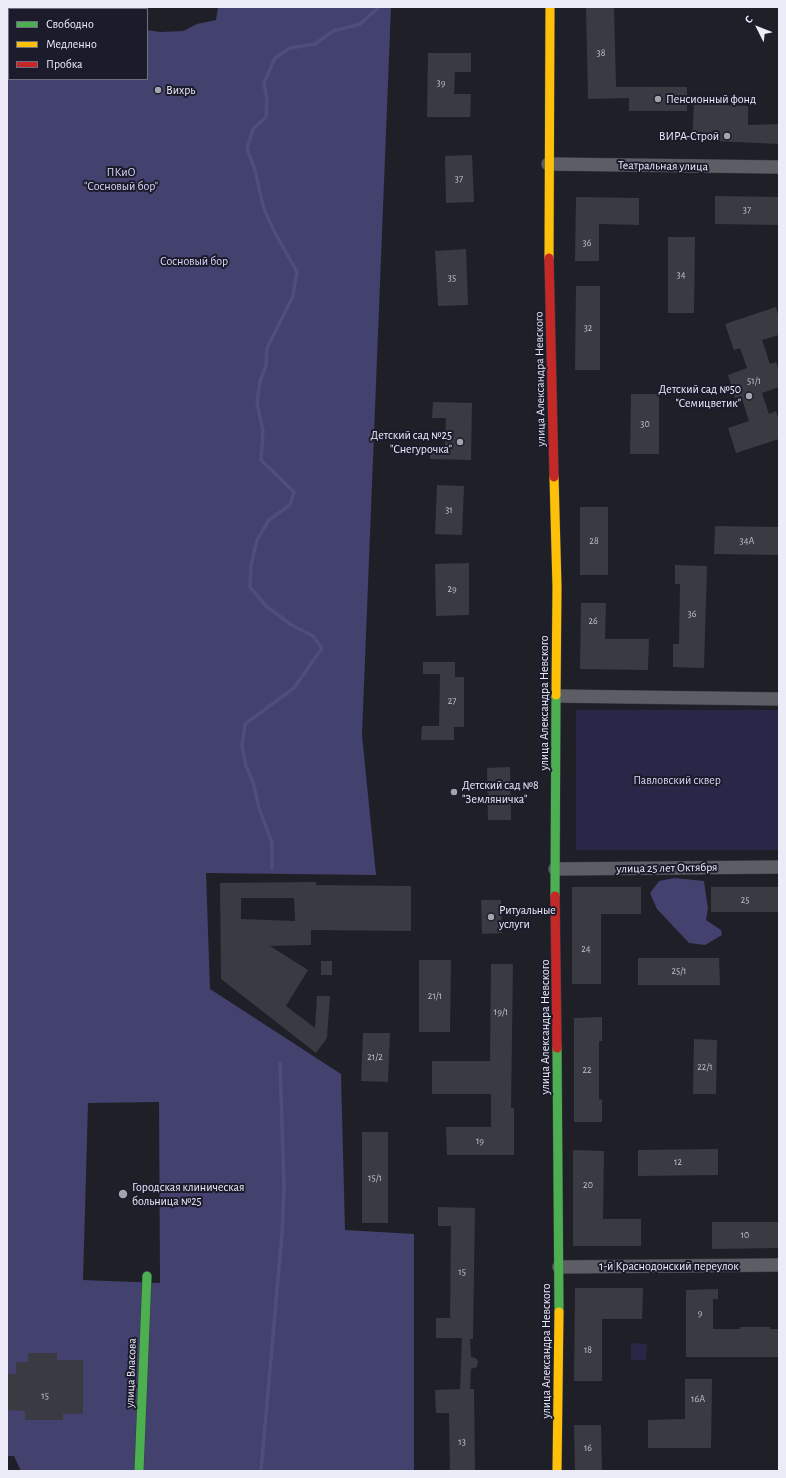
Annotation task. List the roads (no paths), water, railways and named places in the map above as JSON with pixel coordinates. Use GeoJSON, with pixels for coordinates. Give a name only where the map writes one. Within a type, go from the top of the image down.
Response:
{"type":"FeatureCollection","features":[{"type":"Feature","properties":{"kind":"street","name":"улица Александра Невского"},"geometry":{"type":"LineString","coordinates":[[550,7],[548,164],[557,587],[555,869],[559,1267],[557,1471]]}},
{"type":"Feature","properties":{"kind":"street","name":"Театральная улица"},"geometry":{"type":"LineString","coordinates":[[548,164],[779,167]]}},
{"type":"Feature","properties":{"kind":"street"},"geometry":{"type":"LineString","coordinates":[[556,696],[779,699]]}},
{"type":"Feature","properties":{"kind":"street","name":"улица 25 лет Октября"},"geometry":{"type":"LineString","coordinates":[[555,869],[779,867]]}},
{"type":"Feature","properties":{"kind":"street","name":"1-й Краснодонский переулок"},"geometry":{"type":"LineString","coordinates":[[559,1267],[779,1265]]}},
{"type":"Feature","properties":{"kind":"street","name":"улица Власова"},"geometry":{"type":"LineString","coordinates":[[140,1471],[147,1276]]}},
{"type":"Feature","properties":{"kind":"waterway"},"geometry":{"type":"LineString","coordinates":[[272,868],[272,843],[259,808],[253,782],[246,766],[242,746],[245,724],[294,688],[322,648],[313,636],[290,624],[266,606],[250,587],[251,565],[257,540],[269,520],[290,505],[294,492],[261,460],[263,431],[257,403],[260,381],[266,366],[267,348],[293,296],[297,272],[274,231],[264,209],[254,167],[247,149],[253,129],[266,117],[267,100],[264,83],[275,58],[290,48],[315,44],[333,31],[360,24],[379,7]]}},
{"type":"Feature","properties":{"kind":"waterway"},"geometry":{"type":"LineString","coordinates":[[261,1471],[282,1234],[284,1186],[280,1063]]}},
{"type":"Feature","properties":{"kind":"place","name":"Вихрь"},"geometry":{"type":"Point","coordinates":[158,90]}},
{"type":"Feature","properties":{"kind":"place","name":"Пенсионный фонд"},"geometry":{"type":"Point","coordinates":[658,99]}},
{"type":"Feature","properties":{"kind":"place","name":"ВИРА-Строй"},"geometry":{"type":"Point","coordinates":[727,136]}},
{"type":"Feature","properties":{"kind":"place","name":"Детский сад №50 \"Семицветик\""},"geometry":{"type":"Point","coordinates":[749,396]}},
{"type":"Feature","properties":{"kind":"place","name":"Детский сад №25 \"Снегурочка\""},"geometry":{"type":"Point","coordinates":[460,442]}},
{"type":"Feature","properties":{"kind":"place","name":"Детский сад №8 \"Земляничка\""},"geometry":{"type":"Point","coordinates":[454,792]}},
{"type":"Feature","properties":{"kind":"place","name":"Ритуальные услуги"},"geometry":{"type":"Point","coordinates":[491,917]}},
{"type":"Feature","properties":{"kind":"place","name":"Городская клиническая больница №25"},"geometry":{"type":"Point","coordinates":[123,1194]}},
{"type":"Feature","properties":{"kind":"park label","name":"ПКиО \"Сосновый бор\""},"geometry":{"type":"Point","coordinates":[121,179]}},
{"type":"Feature","properties":{"kind":"park label","name":"Сосновый бор"},"geometry":{"type":"Point","coordinates":[194,261]}},
{"type":"Feature","properties":{"kind":"park label","name":"Павловский сквер"},"geometry":{"type":"Point","coordinates":[677,780]}}]}
